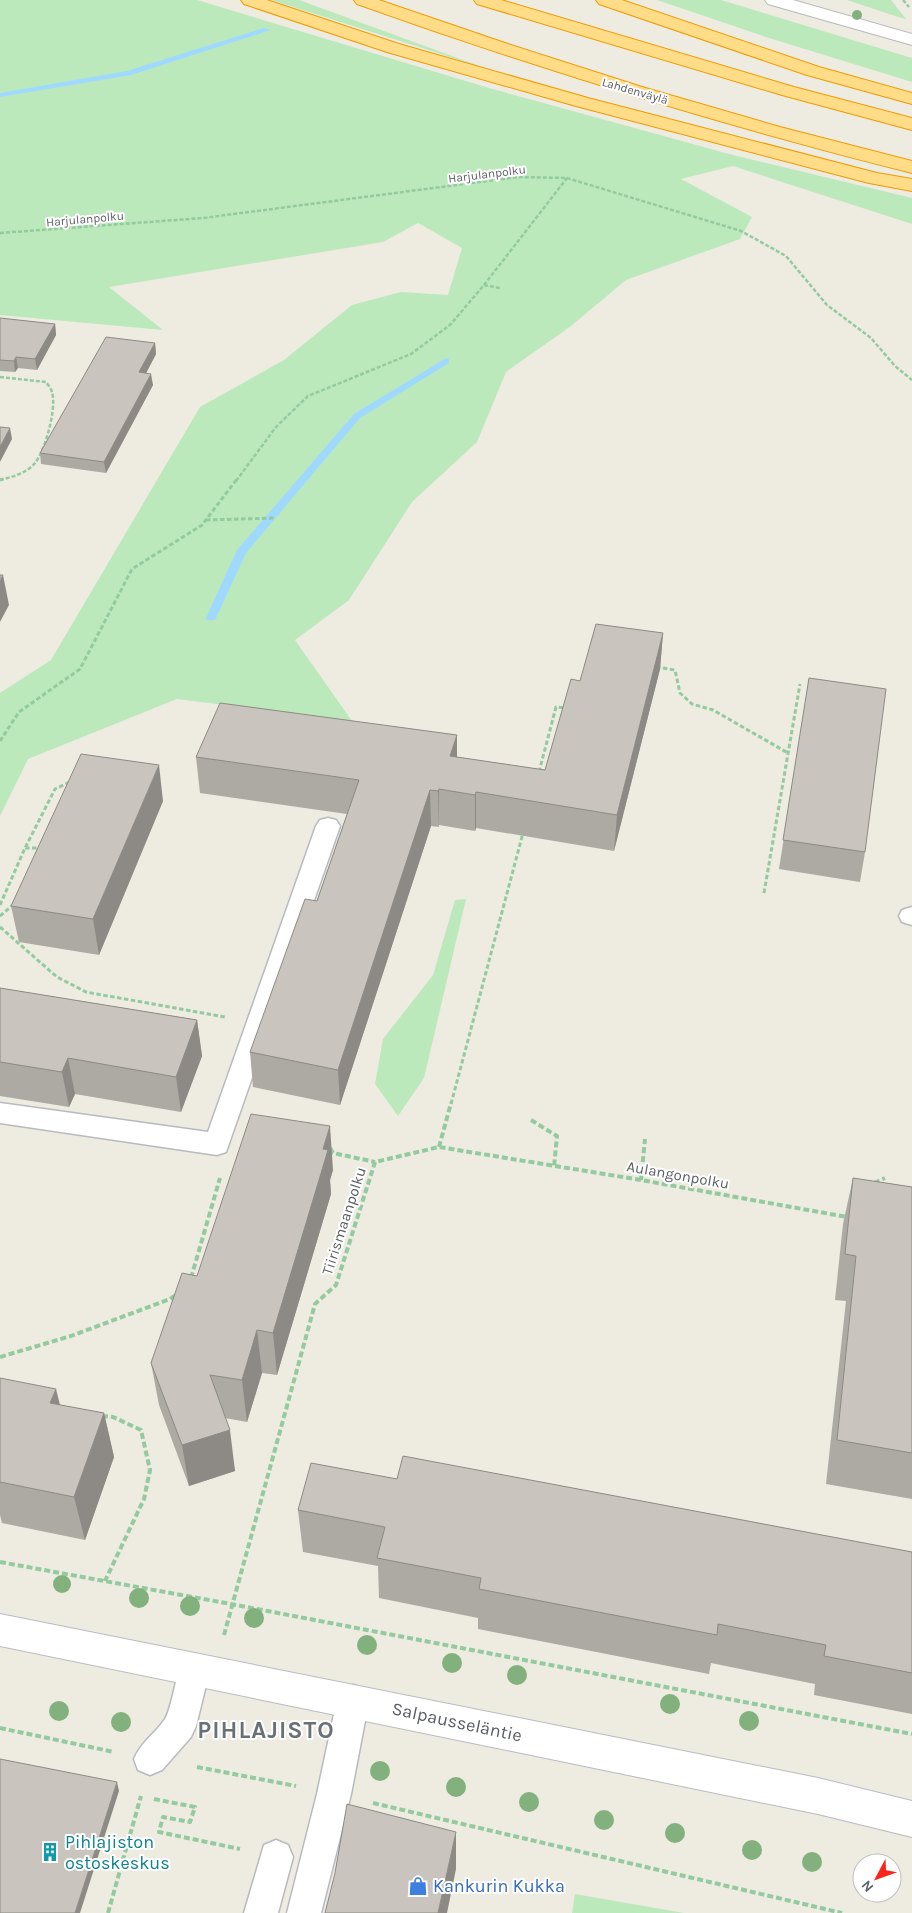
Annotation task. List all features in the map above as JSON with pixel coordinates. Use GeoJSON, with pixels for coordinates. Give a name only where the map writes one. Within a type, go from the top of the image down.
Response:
{"type":"FeatureCollection","features":[{"type":"Feature","properties":{"kind":"highway"},"geometry":{"type":"LineString","coordinates":[[250,0],[393,48],[572,100],[912,186]]}},
{"type":"Feature","properties":{"kind":"highway","name":"Lahdenväylä"},"geometry":{"type":"LineString","coordinates":[[363,0],[464,36],[609,83],[912,167]]}},
{"type":"Feature","properties":{"kind":"highway"},"geometry":{"type":"LineString","coordinates":[[483,0],[788,92],[912,124]]}},
{"type":"Feature","properties":{"kind":"highway"},"geometry":{"type":"LineString","coordinates":[[605,0],[814,71],[912,99]]}},
{"type":"Feature","properties":{"kind":"street"},"geometry":{"type":"LineString","coordinates":[[774,0],[912,40]]}},
{"type":"Feature","properties":{"kind":"street","name":"Salpausseläntie"},"geometry":{"type":"LineString","coordinates":[[0,1630],[353,1700],[818,1796],[912,1819]]}},
{"type":"Feature","properties":{"kind":"lane"},"geometry":{"type":"LineString","coordinates":[[0,1114],[217,1144],[328,826]]}},
{"type":"Feature","properties":{"kind":"lane"},"geometry":{"type":"LineString","coordinates":[[150,1759],[180,1726],[194,1669]]}},
{"type":"Feature","properties":{"kind":"lane"},"geometry":{"type":"LineString","coordinates":[[304,1913],[334,1794],[353,1700]]}},
{"type":"Feature","properties":{"kind":"lane"},"geometry":{"type":"LineString","coordinates":[[261,1913],[276,1857]]}},
{"type":"Feature","properties":{"kind":"path","name":"Harjulanpolku"},"geometry":{"type":"LineString","coordinates":[[0,233],[203,218],[518,177],[567,178],[740,231],[786,256],[827,305],[871,338],[895,366],[912,380]]}},
{"type":"Feature","properties":{"kind":"path"},"geometry":{"type":"LineString","coordinates":[[0,741],[19,712],[80,669],[132,569],[202,525],[276,427],[308,396],[411,354],[450,325],[484,285],[567,178]]}},
{"type":"Feature","properties":{"kind":"path"},"geometry":{"type":"LineString","coordinates":[[484,285],[500,288]]}},
{"type":"Feature","properties":{"kind":"path"},"geometry":{"type":"LineString","coordinates":[[0,377],[46,382],[53,393],[52,413],[43,446],[35,463],[13,477],[0,480]]}},
{"type":"Feature","properties":{"kind":"path"},"geometry":{"type":"LineString","coordinates":[[206,520],[275,518]]}},
{"type":"Feature","properties":{"kind":"path"},"geometry":{"type":"LineString","coordinates":[[648,666],[675,670],[680,693],[692,704],[713,710],[788,753]]}},
{"type":"Feature","properties":{"kind":"path"},"geometry":{"type":"LineString","coordinates":[[764,893],[800,684]]}},
{"type":"Feature","properties":{"kind":"path"},"geometry":{"type":"LineString","coordinates":[[536,781],[556,707],[572,709]]}},
{"type":"Feature","properties":{"kind":"path"},"geometry":{"type":"LineString","coordinates":[[0,905],[25,848],[55,789],[74,781]]}},
{"type":"Feature","properties":{"kind":"path"},"geometry":{"type":"LineString","coordinates":[[439,1147],[524,828]]}},
{"type":"Feature","properties":{"kind":"path"},"geometry":{"type":"LineString","coordinates":[[25,848],[47,848]]}},
{"type":"Feature","properties":{"kind":"path"},"geometry":{"type":"LineString","coordinates":[[0,916],[17,901]]}},
{"type":"Feature","properties":{"kind":"path"},"geometry":{"type":"LineString","coordinates":[[0,927],[57,977],[86,992],[260,1023]]}},
{"type":"Feature","properties":{"kind":"path"},"geometry":{"type":"LineString","coordinates":[[531,1120],[557,1136],[554,1167]]}},
{"type":"Feature","properties":{"kind":"path"},"geometry":{"type":"LineString","coordinates":[[640,1180],[645,1139]]}},
{"type":"Feature","properties":{"kind":"path"},"geometry":{"type":"LineString","coordinates":[[188,1286],[223,1167],[217,1144]]}},
{"type":"Feature","properties":{"kind":"path"},"geometry":{"type":"LineString","coordinates":[[328,1146],[332,1153],[376,1162]]}},
{"type":"Feature","properties":{"kind":"path","name":"Tiirismaanpolku"},"geometry":{"type":"LineString","coordinates":[[231,1604],[315,1304],[336,1285],[376,1162],[439,1147]]}},
{"type":"Feature","properties":{"kind":"path","name":"Aulangonpolku"},"geometry":{"type":"LineString","coordinates":[[439,1147],[640,1180],[851,1218]]}},
{"type":"Feature","properties":{"kind":"path"},"geometry":{"type":"LineString","coordinates":[[870,1185],[885,1178]]}},
{"type":"Feature","properties":{"kind":"path"},"geometry":{"type":"LineString","coordinates":[[0,1357],[80,1332],[170,1299],[182,1290]]}},
{"type":"Feature","properties":{"kind":"path"},"geometry":{"type":"LineString","coordinates":[[94,1414],[113,1417],[141,1430],[150,1470],[144,1499],[105,1581]]}},
{"type":"Feature","properties":{"kind":"path"},"geometry":{"type":"LineString","coordinates":[[0,1562],[231,1604],[912,1734]]}},
{"type":"Feature","properties":{"kind":"path"},"geometry":{"type":"LineString","coordinates":[[0,1728],[334,1794],[842,1913]]}},
{"type":"Feature","properties":{"kind":"path"},"geometry":{"type":"LineString","coordinates":[[108,1913],[150,1759]]}},
{"type":"Feature","properties":{"kind":"path"},"geometry":{"type":"LineString","coordinates":[[141,1796],[194,1807],[190,1822],[163,1817],[159,1832],[276,1857]]}},
{"type":"Feature","properties":{"kind":"green space"},"geometry":{"type":"Polygon","coordinates":[[[0,0],[197,0],[489,88],[729,154],[912,198],[912,224],[733,166],[681,179],[752,217],[740,239],[626,280],[571,326],[506,372],[477,442],[412,502],[349,600],[295,640],[352,721],[177,699],[28,759],[0,816],[0,693],[51,660],[200,407],[284,360],[352,305],[401,292],[448,295],[462,248],[418,223],[383,242],[109,287],[163,330],[0,315],[0,0]]]}},
{"type":"Feature","properties":{"kind":"green space"},"geometry":{"type":"Polygon","coordinates":[[[272,0],[299,0],[485,68],[287,5],[272,0]]]}},
{"type":"Feature","properties":{"kind":"green space"},"geometry":{"type":"Polygon","coordinates":[[[657,0],[721,0],[912,58],[912,82],[769,38],[657,0]]]}},
{"type":"Feature","properties":{"kind":"green space"},"geometry":{"type":"Polygon","coordinates":[[[847,0],[891,0],[906,19],[898,17],[847,0]]]}},
{"type":"Feature","properties":{"kind":"green space"},"geometry":{"type":"Polygon","coordinates":[[[466,899],[424,1078],[398,1116],[375,1084],[383,1039],[433,975],[455,900],[466,899]]]}},
{"type":"Feature","properties":{"kind":"green space"},"geometry":{"type":"Polygon","coordinates":[[[575,1894],[684,1913],[572,1913],[575,1894]]]}},
{"type":"Feature","properties":{"kind":"building"},"geometry":{"type":"Polygon","coordinates":[[[0,318],[55,324],[35,359],[16,357],[14,361],[0,360],[0,318]]]}},
{"type":"Feature","properties":{"kind":"building"},"geometry":{"type":"Polygon","coordinates":[[[106,337],[155,343],[139,372],[151,374],[104,462],[40,453],[106,337]]]}},
{"type":"Feature","properties":{"kind":"building"},"geometry":{"type":"Polygon","coordinates":[[[0,427],[10,428],[0,447],[0,427]]]}},
{"type":"Feature","properties":{"kind":"building"},"geometry":{"type":"Polygon","coordinates":[[[596,624],[663,633],[617,815],[476,792],[475,795],[439,789],[438,791],[430,790],[338,1070],[250,1052],[305,899],[317,901],[359,780],[196,757],[220,703],[457,735],[450,756],[545,770],[571,679],[580,681],[596,624]]]}},
{"type":"Feature","properties":{"kind":"building"},"geometry":{"type":"Polygon","coordinates":[[[809,678],[886,689],[865,852],[783,840],[809,678]]]}},
{"type":"Feature","properties":{"kind":"building"},"geometry":{"type":"Polygon","coordinates":[[[81,754],[159,765],[93,919],[11,906],[81,754]]]}},
{"type":"Feature","properties":{"kind":"building"},"geometry":{"type":"Polygon","coordinates":[[[0,988],[197,1020],[176,1077],[68,1058],[62,1072],[0,1062],[0,988]]]}},
{"type":"Feature","properties":{"kind":"building"},"geometry":{"type":"Polygon","coordinates":[[[251,1114],[330,1126],[323,1149],[328,1150],[273,1333],[257,1330],[242,1380],[210,1375],[230,1430],[182,1445],[151,1363],[182,1273],[197,1276],[251,1114]]]}},
{"type":"Feature","properties":{"kind":"building"},"geometry":{"type":"Polygon","coordinates":[[[853,1178],[912,1187],[912,1453],[837,1440],[856,1256],[845,1254],[853,1178]]]}},
{"type":"Feature","properties":{"kind":"building"},"geometry":{"type":"Polygon","coordinates":[[[0,1378],[56,1389],[50,1403],[104,1413],[74,1497],[0,1482],[0,1378]]]}},
{"type":"Feature","properties":{"kind":"building"},"geometry":{"type":"Polygon","coordinates":[[[403,1456],[912,1552],[912,1673],[824,1656],[826,1645],[718,1624],[717,1635],[479,1589],[481,1578],[377,1558],[385,1527],[298,1510],[311,1463],[397,1479],[403,1456]]]}},
{"type":"Feature","properties":{"kind":"building","name":"Pihlajiston ostoskeskus"},"geometry":{"type":"Polygon","coordinates":[[[0,1759],[117,1782],[75,1913],[0,1913],[0,1759]]]}},
{"type":"Feature","properties":{"kind":"building"},"geometry":{"type":"Polygon","coordinates":[[[347,1804],[456,1832],[438,1913],[325,1913],[335,1873],[347,1804]]]}},
{"type":"Feature","properties":{"kind":"waterway"},"geometry":{"type":"LineString","coordinates":[[0,95],[128,73],[267,30]]}},
{"type":"Feature","properties":{"kind":"waterway"},"geometry":{"type":"LineString","coordinates":[[211,618],[241,552],[357,416],[446,361]]}},
{"type":"Feature","properties":{"kind":"place","name":"Pihlajiston ostoskeskus"},"geometry":{"type":"Point","coordinates":[50,1852]}},
{"type":"Feature","properties":{"kind":"place","name":"Kankurin Kukka"},"geometry":{"type":"Point","coordinates":[418,1886]}},
{"type":"Feature","properties":{"kind":"district","name":"PIHLAJISTO"},"geometry":{"type":"Point","coordinates":[266,1730]}}]}
